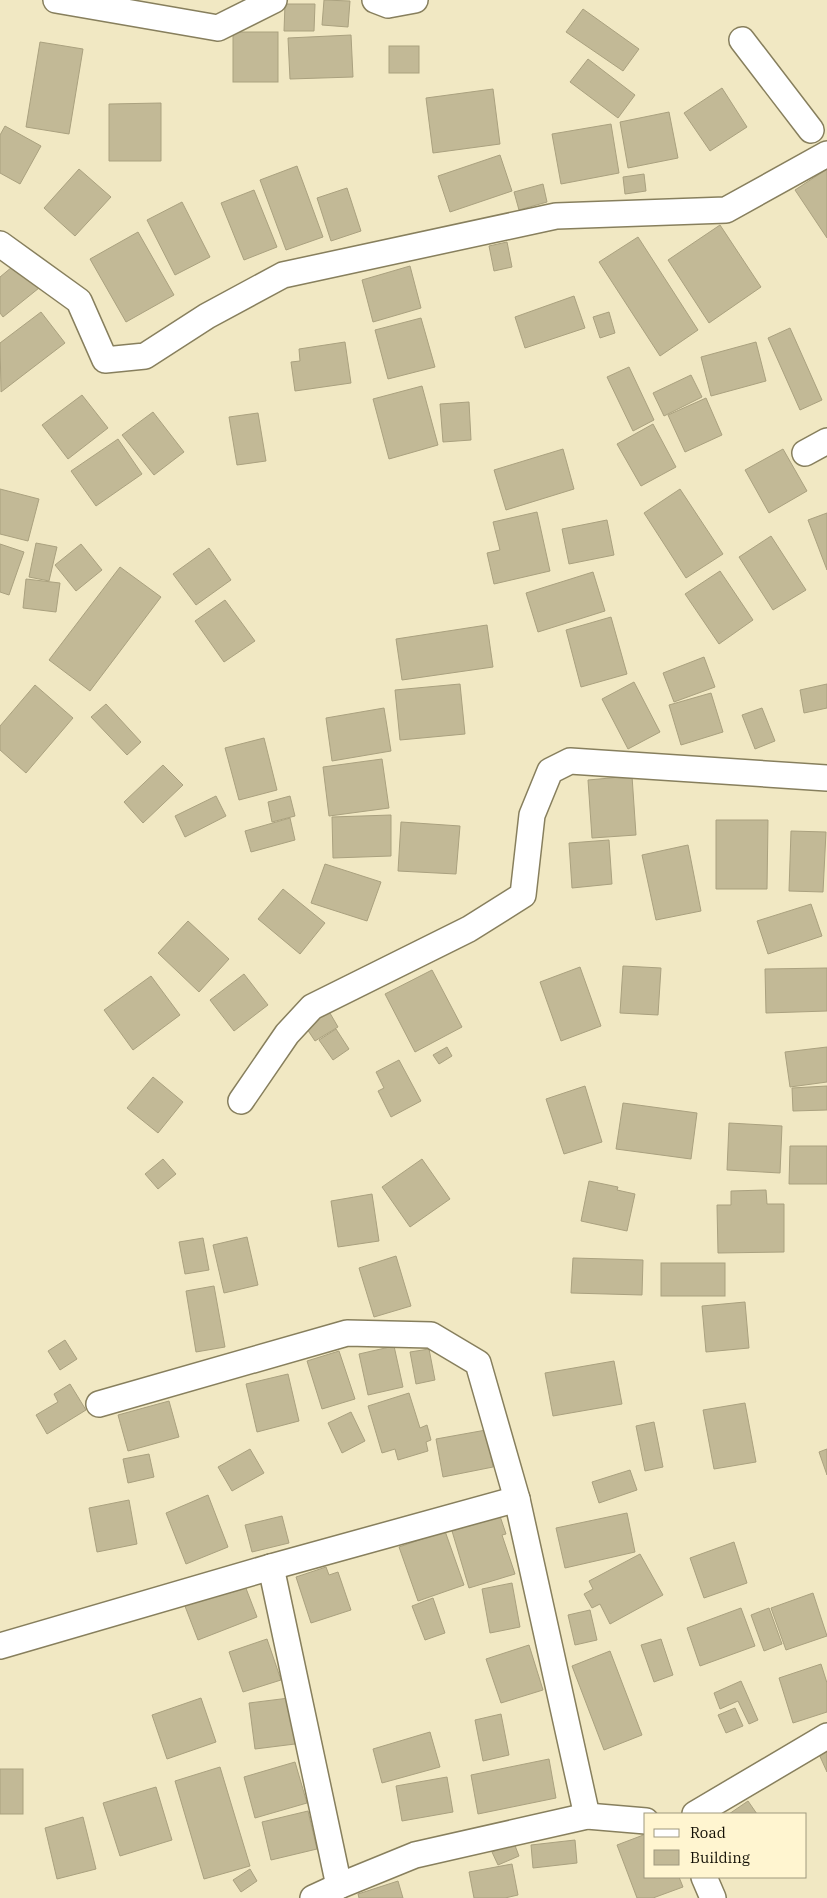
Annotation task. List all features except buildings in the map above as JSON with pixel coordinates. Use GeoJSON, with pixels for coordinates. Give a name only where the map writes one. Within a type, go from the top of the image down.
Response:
{"type":"FeatureCollection","features":[{"type":"Feature","properties":{"kind":"street"},"geometry":{"type":"LineString","coordinates":[[56,0],[218,28],[274,0]]}},
{"type":"Feature","properties":{"kind":"street"},"geometry":{"type":"LineString","coordinates":[[375,0],[388,6],[415,0]]}},
{"type":"Feature","properties":{"kind":"street"},"geometry":{"type":"LineString","coordinates":[[742,40],[822,130]]}},
{"type":"Feature","properties":{"kind":"street"},"geometry":{"type":"LineString","coordinates":[[0,244],[79,301],[106,360],[138,357],[146,356],[207,316],[283,275],[556,216],[726,210],[827,154]]}},
{"type":"Feature","properties":{"kind":"street"},"geometry":{"type":"LineString","coordinates":[[804,454],[827,441]]}},
{"type":"Feature","properties":{"kind":"street"},"geometry":{"type":"LineString","coordinates":[[240,1101],[287,1034],[312,1007],[470,929],[524,895],[532,815],[550,771],[570,761],[827,778]]}},
{"type":"Feature","properties":{"kind":"street"},"geometry":{"type":"LineString","coordinates":[[99,1404],[346,1333],[431,1336],[478,1363],[516,1499],[587,1816]]}},
{"type":"Feature","properties":{"kind":"street"},"geometry":{"type":"LineString","coordinates":[[0,1646],[271,1566],[516,1499]]}},
{"type":"Feature","properties":{"kind":"street"},"geometry":{"type":"LineString","coordinates":[[271,1566],[338,1886]]}},
{"type":"Feature","properties":{"kind":"street"},"geometry":{"type":"LineString","coordinates":[[697,1813],[827,1736]]}},
{"type":"Feature","properties":{"kind":"street"},"geometry":{"type":"LineString","coordinates":[[313,1898],[415,1855],[587,1816],[644,1820]]}},
{"type":"Feature","properties":{"kind":"street"},"geometry":{"type":"LineString","coordinates":[[704,1878],[713,1898]]}}]}
